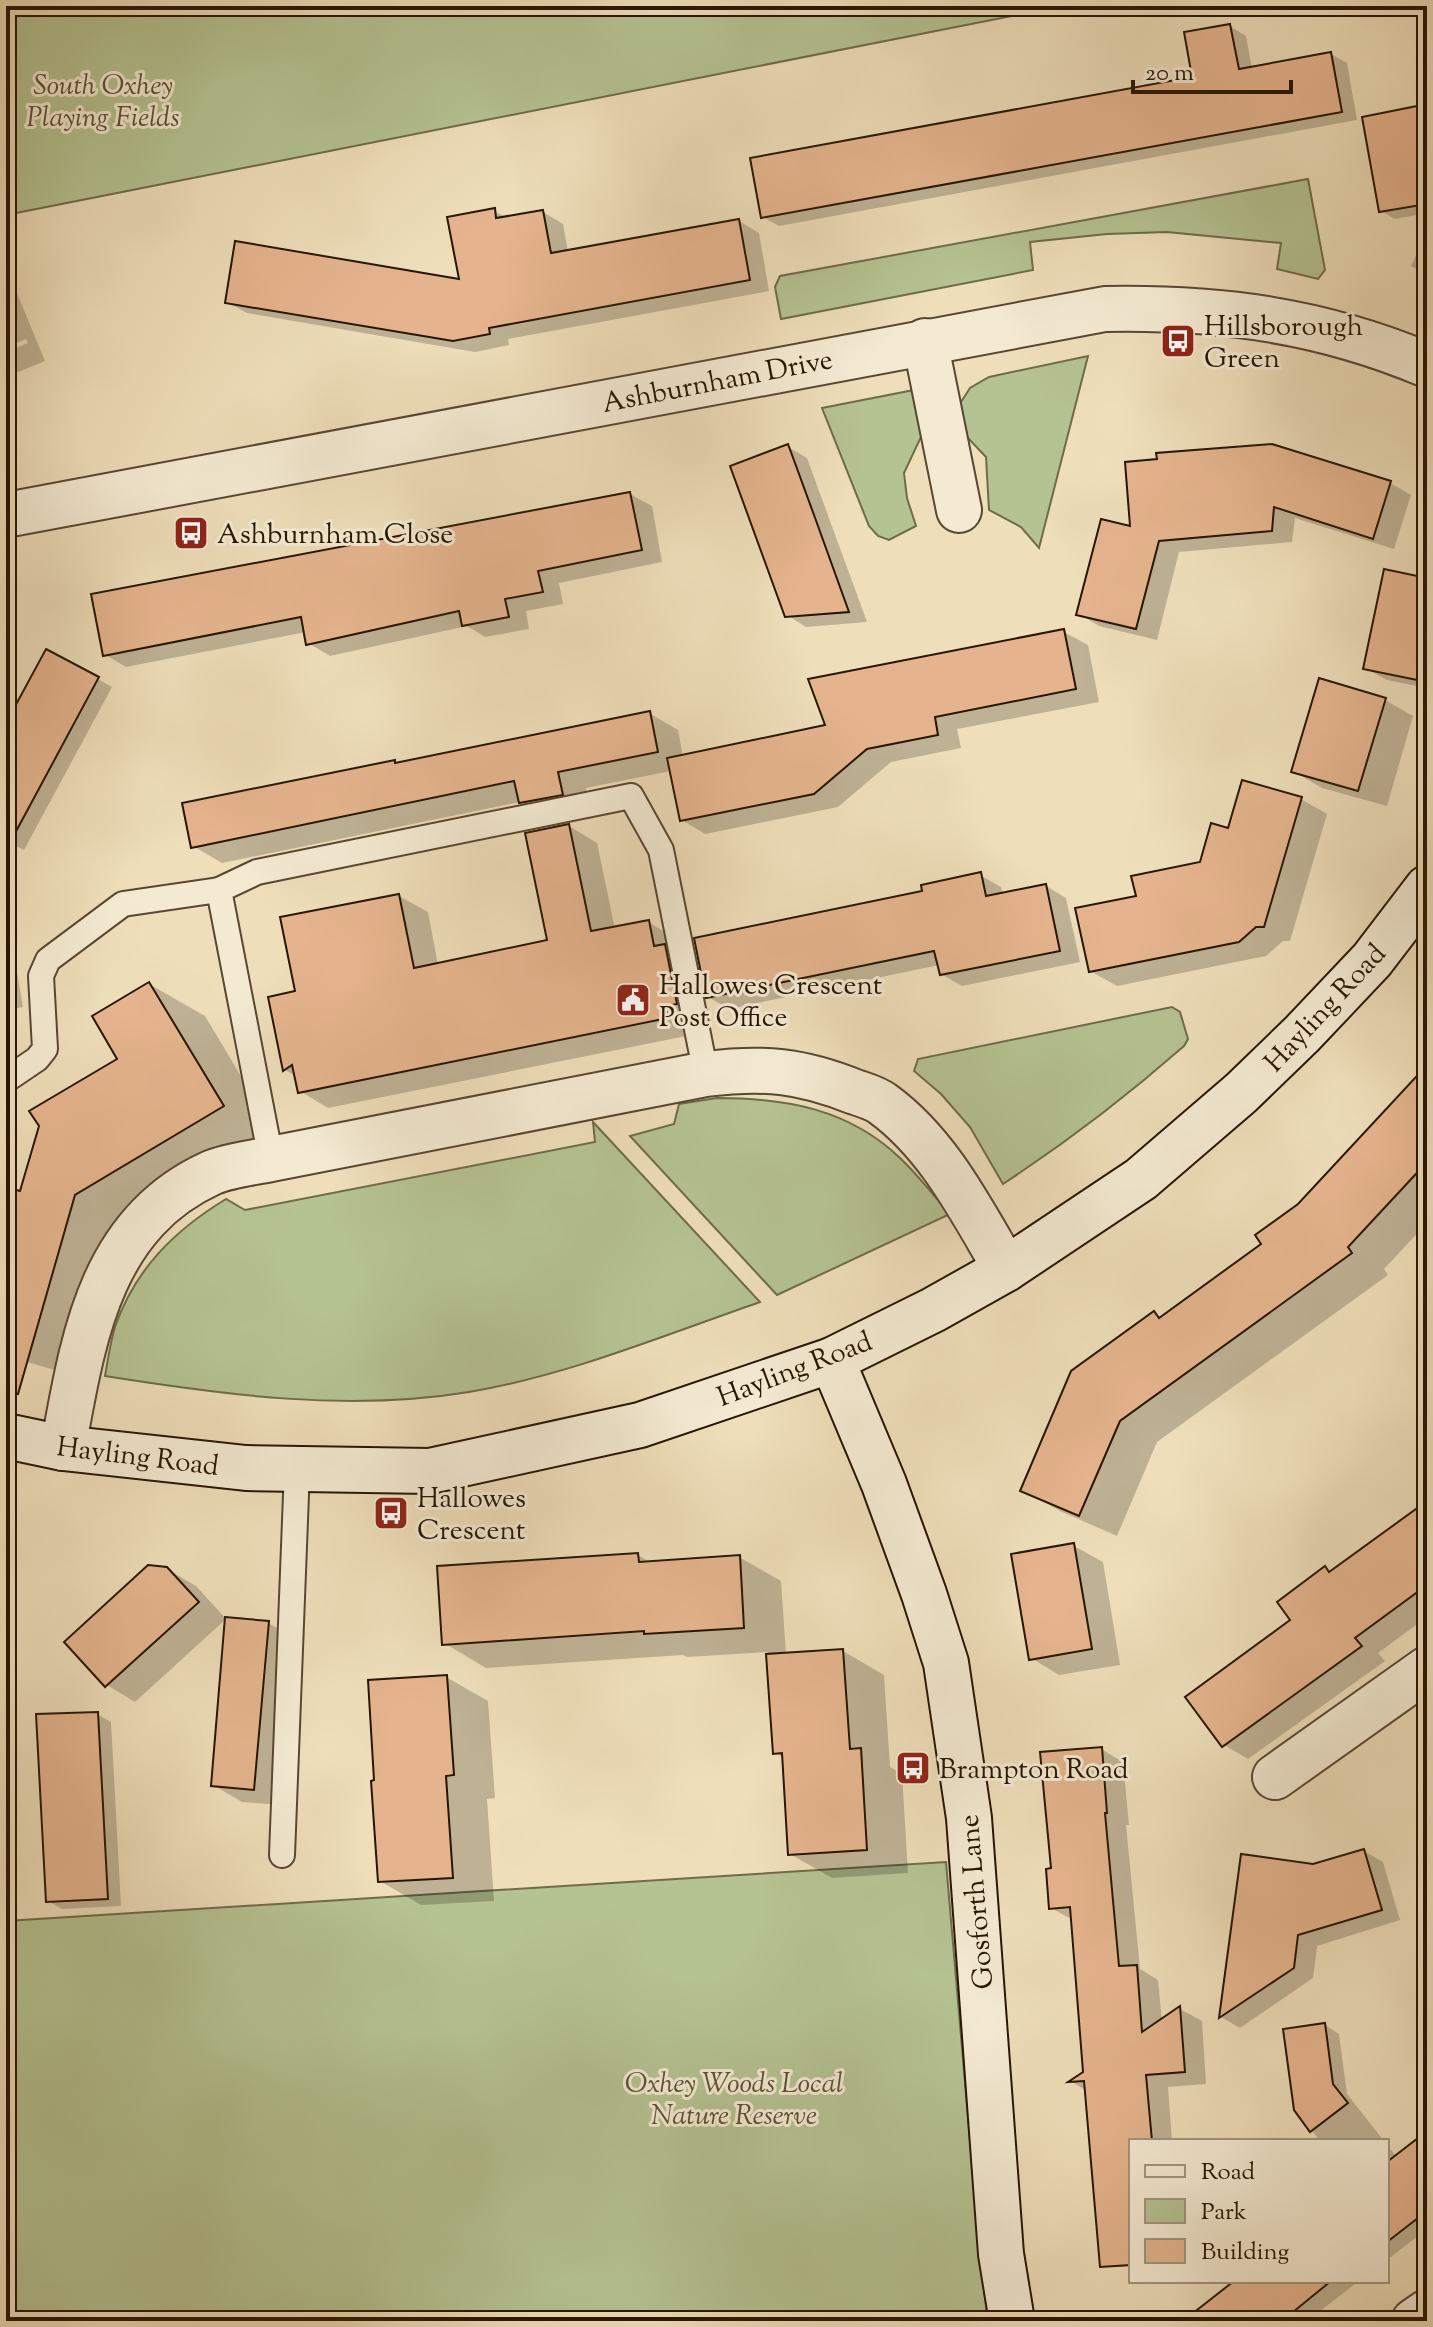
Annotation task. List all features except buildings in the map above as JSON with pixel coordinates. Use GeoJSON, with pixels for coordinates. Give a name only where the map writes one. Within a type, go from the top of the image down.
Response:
{"type":"FeatureCollection","features":[{"type":"Feature","properties":{"kind":"street","name":"Ashburnham Drive"},"geometry":{"type":"LineString","coordinates":[[6,515],[1105,309],[1174,308],[1246,314],[1364,341],[1427,365]]}},
{"type":"Feature","properties":{"kind":"street"},"geometry":{"type":"LineString","coordinates":[[925,341],[959,510]]}},
{"type":"Feature","properties":{"kind":"street","name":"Hayling Road"},"geometry":{"type":"LineString","coordinates":[[6,1436],[63,1448],[246,1468],[430,1471],[640,1425],[832,1360],[933,1310],[1006,1269],[1141,1179],[1241,1093],[1302,1034],[1372,960],[1427,888]]}},
{"type":"Feature","properties":{"kind":"street"},"geometry":{"type":"LineString","coordinates":[[63,1448],[75,1380],[99,1294],[123,1246],[149,1213],[179,1190],[213,1172],[271,1159],[706,1074],[752,1069],[787,1072],[828,1081],[880,1101],[921,1138],[949,1174],[1006,1269]]}},
{"type":"Feature","properties":{"kind":"street","name":"Gosforth Lane"},"geometry":{"type":"LineString","coordinates":[[832,1360],[884,1484],[946,1663],[969,1818],[1001,2254],[1012,2321]]}},
{"type":"Feature","properties":{"kind":"street"},"geometry":{"type":"LineString","coordinates":[[1275,1777],[1427,1669]]}},
{"type":"Feature","properties":{"kind":"street"},"geometry":{"type":"LineString","coordinates":[[1414,2321],[1427,2312]]}},
{"type":"Feature","properties":{"kind":"lane"},"geometry":{"type":"LineString","coordinates":[[6,1080],[37,1059],[45,1049],[41,976],[48,960],[123,904],[219,890],[257,872],[631,796],[661,850],[706,1074]]}},
{"type":"Feature","properties":{"kind":"lane"},"geometry":{"type":"LineString","coordinates":[[219,890],[271,1159]]}},
{"type":"Feature","properties":{"kind":"lane"},"geometry":{"type":"LineString","coordinates":[[282,1855],[297,1469]]}},
{"type":"Feature","properties":{"kind":"green space","name":"South Oxhey Playing Fields"},"geometry":{"type":"Polygon","coordinates":[[[6,6],[1062,6],[6,215],[6,6]]]}},
{"type":"Feature","properties":{"kind":"green space"},"geometry":{"type":"Polygon","coordinates":[[[1308,179],[1325,270],[1318,279],[1277,269],[1281,243],[1167,232],[1107,234],[1030,242],[1033,270],[781,319],[775,287],[780,276],[1308,179]]]}},
{"type":"Feature","properties":{"kind":"green space"},"geometry":{"type":"Polygon","coordinates":[[[1088,356],[1039,548],[1021,527],[989,510],[986,457],[966,436],[961,402],[970,388],[989,377],[1088,356]]]}},
{"type":"Feature","properties":{"kind":"green space"},"geometry":{"type":"Polygon","coordinates":[[[919,389],[925,419],[921,437],[904,473],[907,498],[916,526],[889,540],[878,536],[869,526],[822,408],[919,389]]]}},
{"type":"Feature","properties":{"kind":"green space"},"geometry":{"type":"Polygon","coordinates":[[[1172,1007],[1180,1012],[1188,1039],[1184,1046],[1096,1118],[1003,1184],[970,1127],[941,1094],[914,1071],[918,1059],[1172,1007]]]}},
{"type":"Feature","properties":{"kind":"green space"},"geometry":{"type":"Polygon","coordinates":[[[717,1098],[768,1100],[838,1117],[880,1141],[900,1158],[950,1214],[777,1295],[630,1136],[674,1124],[679,1104],[717,1098]]]}},
{"type":"Feature","properties":{"kind":"green space"},"geometry":{"type":"Polygon","coordinates":[[[593,1122],[760,1302],[616,1353],[543,1375],[506,1385],[424,1398],[378,1401],[287,1399],[105,1376],[115,1327],[123,1306],[145,1269],[190,1224],[226,1199],[245,1210],[595,1142],[593,1122]]]}},
{"type":"Feature","properties":{"kind":"green space","name":"Oxhey Woods Local Nature Reserve"},"geometry":{"type":"Polygon","coordinates":[[[946,1862],[988,2321],[6,2321],[6,1921],[946,1862]]]}},
{"type":"Feature","properties":{"kind":"place","name":"Hillsborough Green"},"geometry":{"type":"Point","coordinates":[1178,341]}},
{"type":"Feature","properties":{"kind":"place","name":"Ashburnham Close"},"geometry":{"type":"Point","coordinates":[191,533]}},
{"type":"Feature","properties":{"kind":"place","name":"Hallowes Crescent Post Office"},"geometry":{"type":"Point","coordinates":[633,1000]}},
{"type":"Feature","properties":{"kind":"place","name":"Hallowes Crescent"},"geometry":{"type":"Point","coordinates":[391,1513]}},
{"type":"Feature","properties":{"kind":"place","name":"Brampton Road"},"geometry":{"type":"Point","coordinates":[913,1768]}}]}
